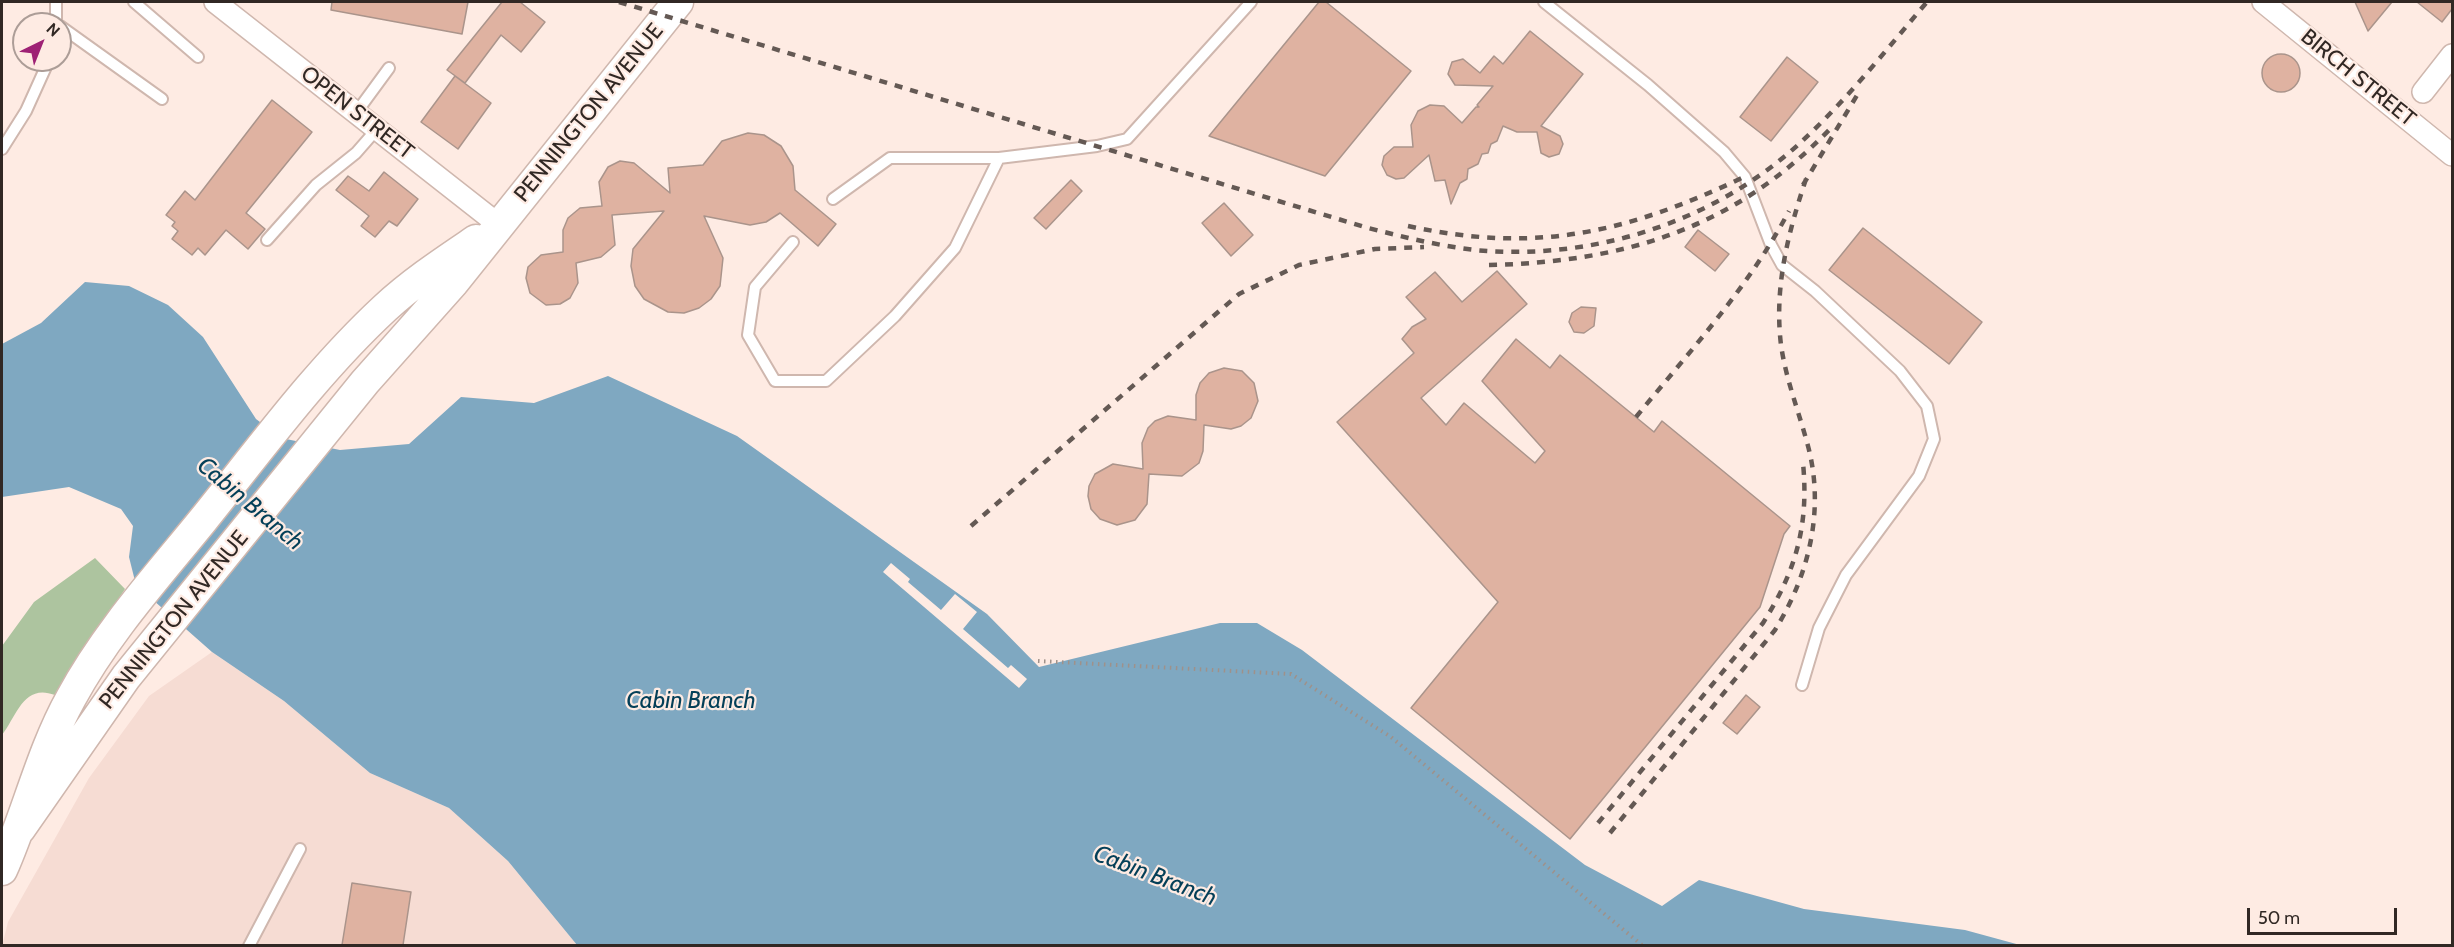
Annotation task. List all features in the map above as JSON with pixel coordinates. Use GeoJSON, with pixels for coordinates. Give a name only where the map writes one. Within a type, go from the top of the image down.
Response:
{"type":"FeatureCollection","features":[{"type":"Feature","properties":{"kind":"main road","name":"PENNINGTON AVENUE"},"geometry":{"type":"LineString","coordinates":[[20,829],[126,677],[327,429],[454,282],[678,2]]}},
{"type":"Feature","properties":{"kind":"main road","name":"PENNINGTON AVENUE"},"geometry":{"type":"LineString","coordinates":[[2,870],[20,829],[47,750],[70,699],[97,655],[132,608],[296,405],[386,307],[437,266],[499,225]]}},
{"type":"Feature","properties":{"kind":"street","name":"OPEN STREET"},"geometry":{"type":"LineString","coordinates":[[215,2],[499,225]]}},
{"type":"Feature","properties":{"kind":"street","name":"BIRCH STREET"},"geometry":{"type":"LineString","coordinates":[[2263,2],[2452,155]]}},
{"type":"Feature","properties":{"kind":"street"},"geometry":{"type":"LineString","coordinates":[[2423,92],[2452,55]]}},
{"type":"Feature","properties":{"kind":"lane"},"geometry":{"type":"LineString","coordinates":[[134,2],[198,57]]}},
{"type":"Feature","properties":{"kind":"lane"},"geometry":{"type":"LineString","coordinates":[[833,199],[890,158],[999,158],[1097,146],[1127,139],[1251,2]]}},
{"type":"Feature","properties":{"kind":"lane"},"geometry":{"type":"LineString","coordinates":[[1544,2],[1648,85],[1724,152],[1744,177],[1771,245],[1782,265],[1815,291],[1900,370],[1927,406],[1934,439],[1919,476],[1846,575],[1819,628],[1802,685]]}},
{"type":"Feature","properties":{"kind":"lane"},"geometry":{"type":"LineString","coordinates":[[72,34],[162,99]]}},
{"type":"Feature","properties":{"kind":"lane"},"geometry":{"type":"LineString","coordinates":[[356,112],[389,68]]}},
{"type":"Feature","properties":{"kind":"lane"},"geometry":{"type":"LineString","coordinates":[[2,149],[26,111],[44,72]]}},
{"type":"Feature","properties":{"kind":"lane"},"geometry":{"type":"LineString","coordinates":[[267,240],[316,185],[356,153],[377,129]]}},
{"type":"Feature","properties":{"kind":"lane"},"geometry":{"type":"LineString","coordinates":[[793,242],[755,287],[748,335],[775,381],[826,381],[895,316],[955,248],[999,158]]}},
{"type":"Feature","properties":{"kind":"lane"},"geometry":{"type":"LineString","coordinates":[[249,945],[300,849]]}},
{"type":"Feature","properties":{"kind":"path"},"geometry":{"type":"LineString","coordinates":[[1038,661],[1291,674],[1391,737],[1643,945]]}},
{"type":"Feature","properties":{"kind":"shaded area"},"geometry":{"type":"Polygon","coordinates":[[[212,652],[284,701],[370,773],[449,808],[508,861],[577,945],[2,946],[8,922],[89,778],[149,696],[212,652]]]}},
{"type":"Feature","properties":{"kind":"green space"},"geometry":{"type":"Polygon","coordinates":[[[95,558],[125,589],[55,695],[44,692],[29,697],[17,710],[2,735],[2,646],[34,602],[95,558]]]}},
{"type":"Feature","properties":{"kind":"water","name":"Cabin Branch"},"geometry":{"type":"Polygon","coordinates":[[[85,282],[129,286],[168,305],[203,337],[256,419],[281,438],[340,450],[409,444],[461,397],[534,403],[608,376],[737,436],[987,614],[1039,667],[1220,623],[1257,623],[1302,650],[1585,865],[1662,906],[1699,880],[1804,909],[1965,930],[2020,945],[577,945],[508,861],[449,808],[370,773],[284,701],[212,652],[136,585],[129,557],[133,526],[121,509],[69,487],[2,497],[2,344],[41,323],[85,282]]]}},
{"type":"Feature","properties":{"kind":"pier"},"geometry":{"type":"Polygon","coordinates":[[[891,563],[910,579],[908,582],[941,610],[955,594],[977,612],[963,629],[1008,668],[1011,665],[1027,679],[1019,688],[883,572],[891,563]]]}},
{"type":"Feature","properties":{"kind":"building"},"geometry":{"type":"Polygon","coordinates":[[[332,2],[468,2],[462,34],[331,10],[332,2]]]}},
{"type":"Feature","properties":{"kind":"building"},"geometry":{"type":"Polygon","coordinates":[[[502,2],[520,2],[545,22],[521,52],[501,35],[465,83],[447,70],[502,2]]]}},
{"type":"Feature","properties":{"kind":"building"},"geometry":{"type":"Polygon","coordinates":[[[1319,2],[1326,2],[1411,71],[1325,176],[1209,136],[1319,2]]]}},
{"type":"Feature","properties":{"kind":"building"},"geometry":{"type":"Polygon","coordinates":[[[2355,2],[2392,2],[2368,31],[2355,2]]]}},
{"type":"Feature","properties":{"kind":"building"},"geometry":{"type":"Polygon","coordinates":[[[2417,2],[2452,2],[2452,9],[2442,22],[2417,2]]]}},
{"type":"Feature","properties":{"kind":"building"},"geometry":{"type":"Polygon","coordinates":[[[1530,31],[1583,74],[1541,126],[1560,136],[1563,144],[1559,154],[1549,157],[1541,153],[1537,132],[1517,132],[1503,126],[1497,141],[1491,144],[1488,153],[1482,154],[1478,164],[1468,169],[1467,179],[1460,183],[1451,204],[1445,180],[1435,181],[1429,155],[1404,178],[1396,179],[1387,175],[1382,165],[1384,156],[1394,147],[1413,147],[1411,125],[1418,111],[1430,105],[1444,106],[1462,123],[1476,107],[1479,107],[1477,105],[1493,86],[1455,85],[1448,74],[1452,62],[1463,59],[1480,73],[1494,56],[1503,64],[1530,31]]]}},
{"type":"Feature","properties":{"kind":"building"},"geometry":{"type":"Polygon","coordinates":[[[2281,54],[2295,59],[2300,73],[2295,87],[2281,92],[2267,87],[2262,73],[2267,59],[2281,54]]]}},
{"type":"Feature","properties":{"kind":"building"},"geometry":{"type":"Polygon","coordinates":[[[1787,57],[1818,82],[1771,141],[1740,117],[1787,57]]]}},
{"type":"Feature","properties":{"kind":"building"},"geometry":{"type":"Polygon","coordinates":[[[455,76],[491,103],[458,149],[421,122],[455,76]]]}},
{"type":"Feature","properties":{"kind":"building"},"geometry":{"type":"Polygon","coordinates":[[[272,100],[312,132],[246,213],[265,229],[248,249],[226,230],[205,255],[198,248],[192,255],[172,239],[178,231],[172,226],[175,222],[166,215],[185,191],[195,200],[272,100]]]}},
{"type":"Feature","properties":{"kind":"building"},"geometry":{"type":"Polygon","coordinates":[[[748,133],[764,135],[781,146],[793,166],[795,190],[836,224],[818,246],[780,213],[766,222],[750,225],[704,216],[723,258],[720,286],[711,299],[699,308],[684,313],[668,312],[644,299],[635,286],[631,266],[633,249],[664,211],[612,215],[615,245],[601,257],[576,263],[578,283],[570,298],[560,304],[546,305],[530,293],[526,278],[528,267],[541,255],[563,252],[563,230],[568,218],[580,208],[602,206],[599,182],[608,167],[620,161],[634,163],[670,193],[668,168],[703,165],[722,141],[748,133]]]}},
{"type":"Feature","properties":{"kind":"building"},"geometry":{"type":"Polygon","coordinates":[[[384,172],[418,199],[397,226],[389,221],[375,237],[361,226],[369,216],[336,190],[348,176],[369,191],[384,172]]]}},
{"type":"Feature","properties":{"kind":"building"},"geometry":{"type":"Polygon","coordinates":[[[1071,180],[1082,191],[1046,229],[1034,218],[1071,180]]]}},
{"type":"Feature","properties":{"kind":"building"},"geometry":{"type":"Polygon","coordinates":[[[1224,203],[1253,235],[1231,256],[1202,223],[1224,203]]]}},
{"type":"Feature","properties":{"kind":"building"},"geometry":{"type":"Polygon","coordinates":[[[1863,228],[1982,322],[1949,364],[1829,270],[1863,228]]]}},
{"type":"Feature","properties":{"kind":"building"},"geometry":{"type":"Polygon","coordinates":[[[1698,230],[1729,254],[1715,271],[1685,247],[1698,230]]]}},
{"type":"Feature","properties":{"kind":"building"},"geometry":{"type":"Polygon","coordinates":[[[1497,271],[1527,304],[1421,398],[1446,425],[1464,403],[1535,463],[1545,451],[1482,381],[1516,339],[1550,368],[1560,355],[1654,432],[1662,421],[1790,526],[1784,534],[1760,607],[1570,839],[1411,708],[1498,602],[1337,422],[1414,353],[1402,339],[1412,327],[1426,319],[1406,297],[1435,272],[1462,302],[1497,271]]]}},
{"type":"Feature","properties":{"kind":"building"},"geometry":{"type":"Polygon","coordinates":[[[1581,307],[1596,308],[1594,326],[1584,333],[1574,332],[1569,322],[1572,313],[1581,307]]]}},
{"type":"Feature","properties":{"kind":"building"},"geometry":{"type":"Polygon","coordinates":[[[1224,368],[1242,371],[1254,383],[1258,401],[1251,418],[1241,426],[1231,429],[1204,425],[1203,451],[1199,463],[1182,476],[1149,474],[1147,504],[1135,520],[1117,525],[1100,519],[1091,509],[1088,496],[1089,486],[1095,474],[1113,464],[1143,469],[1142,443],[1148,428],[1155,421],[1168,416],[1196,420],[1196,395],[1200,383],[1209,373],[1224,368]]]}},
{"type":"Feature","properties":{"kind":"building"},"geometry":{"type":"Polygon","coordinates":[[[1746,695],[1760,707],[1737,734],[1723,723],[1746,695]]]}},
{"type":"Feature","properties":{"kind":"building"},"geometry":{"type":"Polygon","coordinates":[[[352,883],[411,892],[403,945],[342,945],[352,883]]]}},
{"type":"Feature","properties":{"kind":"railway"},"geometry":{"type":"LineString","coordinates":[[619,2],[1368,228],[1462,248],[1519,252],[1563,249],[1606,242],[1648,231],[1689,215],[1728,195],[1765,172],[1816,128],[1927,2]]}},
{"type":"Feature","properties":{"kind":"railway"},"geometry":{"type":"LineString","coordinates":[[1803,185],[1859,92]]}},
{"type":"Feature","properties":{"kind":"railway"},"geometry":{"type":"LineString","coordinates":[[1489,265],[1586,257],[1674,234],[1715,215],[1754,192],[1792,164],[1829,130]]}},
{"type":"Feature","properties":{"kind":"railway"},"geometry":{"type":"LineString","coordinates":[[1408,226],[1498,238],[1540,238],[1580,233],[1660,212],[1744,177]]}},
{"type":"Feature","properties":{"kind":"railway"},"geometry":{"type":"LineString","coordinates":[[1610,833],[1775,630],[1787,609],[1805,564],[1814,518],[1813,470],[1786,371],[1781,345],[1779,302],[1788,240],[1806,179]]}},
{"type":"Feature","properties":{"kind":"railway"},"geometry":{"type":"LineString","coordinates":[[1636,417],[1737,292],[1756,266],[1789,211]]}},
{"type":"Feature","properties":{"kind":"railway"},"geometry":{"type":"LineString","coordinates":[[971,526],[1239,294],[1299,265],[1375,249],[1424,247]]}},
{"type":"Feature","properties":{"kind":"railway"},"geometry":{"type":"LineString","coordinates":[[1598,823],[1763,623],[1774,604],[1784,585],[1798,547],[1804,507],[1803,463]]}}]}
